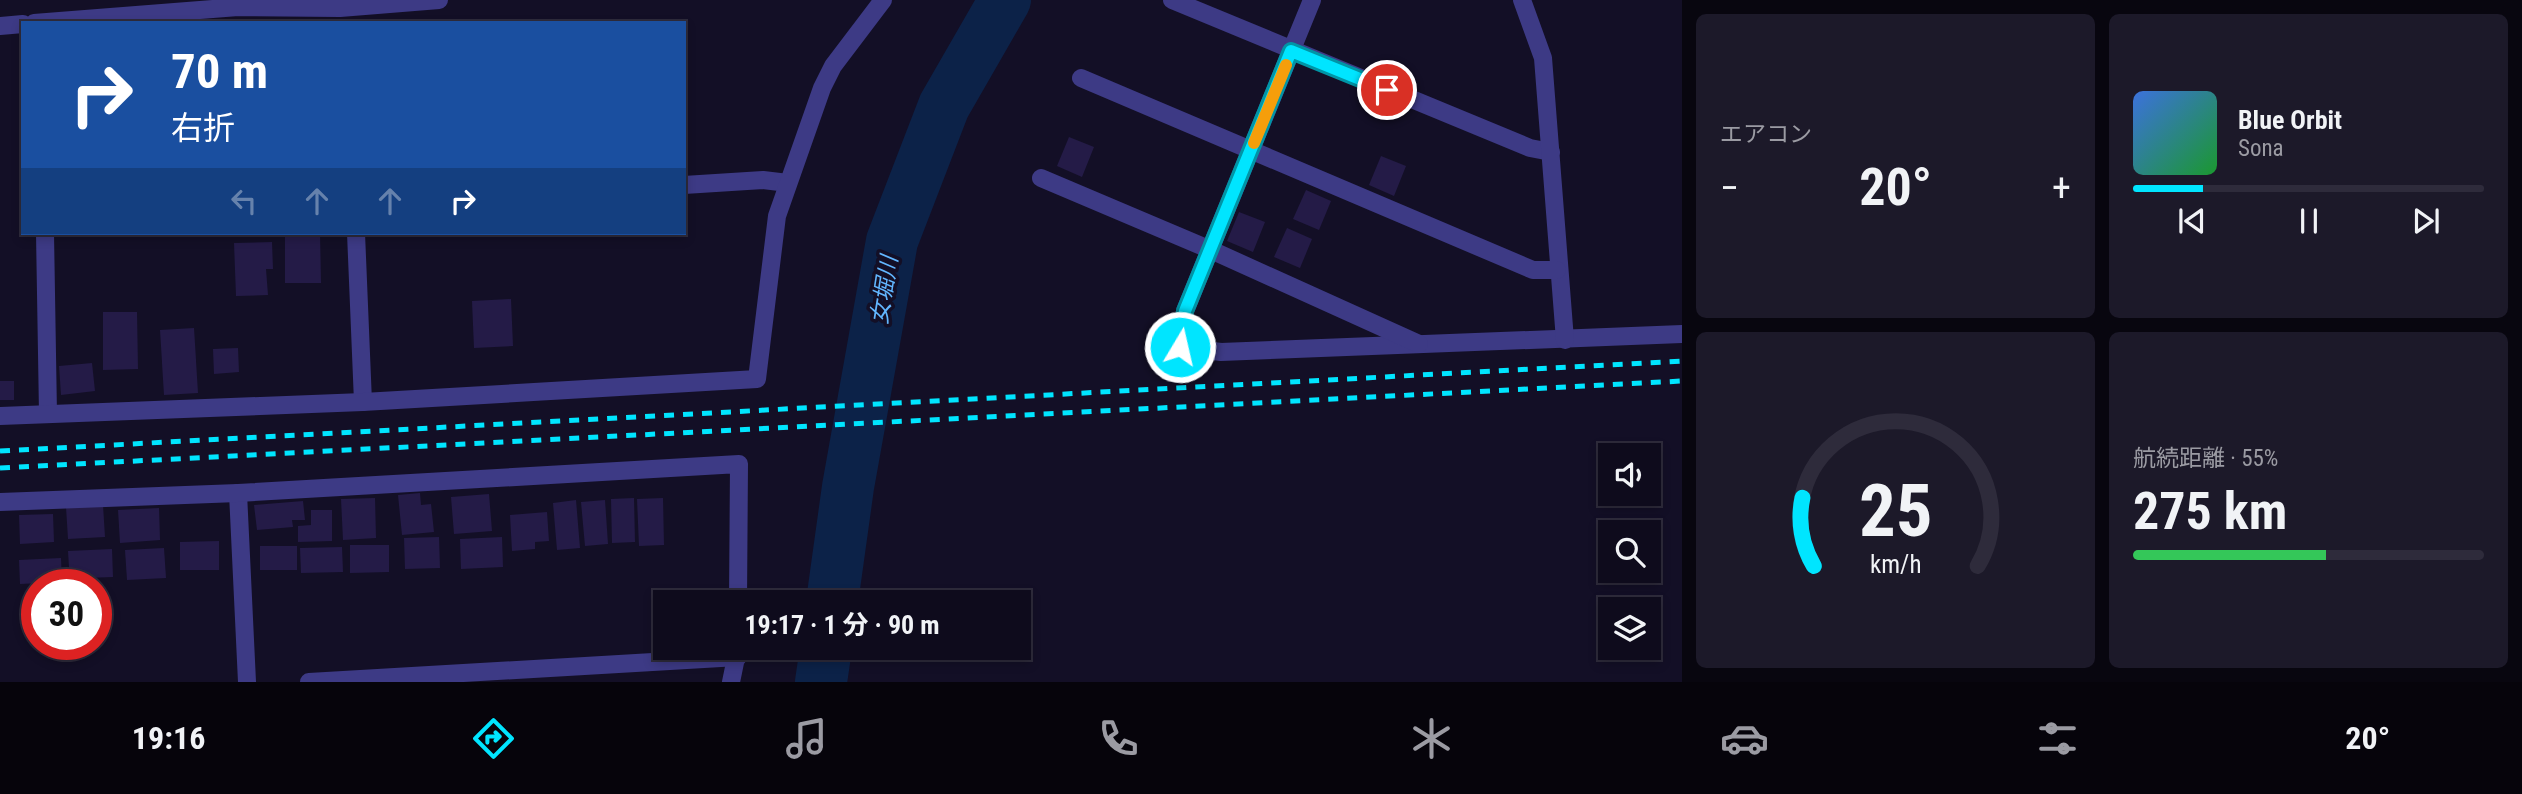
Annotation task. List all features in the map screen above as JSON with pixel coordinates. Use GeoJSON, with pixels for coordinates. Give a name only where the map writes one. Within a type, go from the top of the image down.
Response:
{"type":"FeatureCollection","features":[{"type":"Feature","properties":{"kind":"street"},"geometry":{"type":"LineString","coordinates":[[58,21],[238,4],[340,15],[439,0]]}},
{"type":"Feature","properties":{"kind":"street"},"geometry":{"type":"LineString","coordinates":[[0,416],[363,402],[757,379],[777,216],[833,66],[883,0]]}},
{"type":"Feature","properties":{"kind":"street"},"geometry":{"type":"LineString","coordinates":[[1172,0],[1530,148],[1550,152]]}},
{"type":"Feature","properties":{"kind":"street"},"geometry":{"type":"LineString","coordinates":[[1312,0],[1185,311],[1180,347],[1221,352],[1682,334]]}},
{"type":"Feature","properties":{"kind":"street"},"geometry":{"type":"LineString","coordinates":[[1522,0],[1543,58],[1564,340]]}},
{"type":"Feature","properties":{"kind":"street"},"geometry":{"type":"LineString","coordinates":[[0,26],[21,24]]}},
{"type":"Feature","properties":{"kind":"street"},"geometry":{"type":"LineString","coordinates":[[1081,78],[1533,270],[1557,270]]}},
{"type":"Feature","properties":{"kind":"street"},"geometry":{"type":"LineString","coordinates":[[1041,178],[1211,250],[1422,346]]}},
{"type":"Feature","properties":{"kind":"street"},"geometry":{"type":"LineString","coordinates":[[686,186],[763,180],[788,183]]}},
{"type":"Feature","properties":{"kind":"street"},"geometry":{"type":"LineString","coordinates":[[45,235],[48,414]]}},
{"type":"Feature","properties":{"kind":"street"},"geometry":{"type":"LineString","coordinates":[[356,235],[363,402]]}},
{"type":"Feature","properties":{"kind":"street"},"geometry":{"type":"LineString","coordinates":[[0,502],[238,493],[739,464],[738,590]]}},
{"type":"Feature","properties":{"kind":"street"},"geometry":{"type":"LineString","coordinates":[[238,493],[247,682]]}},
{"type":"Feature","properties":{"kind":"street"},"geometry":{"type":"LineString","coordinates":[[309,682],[653,658]]}},
{"type":"Feature","properties":{"kind":"street"},"geometry":{"type":"LineString","coordinates":[[732,682],[736,660]]}},
{"type":"Feature","properties":{"kind":"building"},"geometry":{"type":"Polygon","coordinates":[[[1069,137],[1094,147],[1082,177],[1057,166],[1069,137]]]}},
{"type":"Feature","properties":{"kind":"building"},"geometry":{"type":"Polygon","coordinates":[[[1381,156],[1406,166],[1394,196],[1369,185],[1381,156]]]}},
{"type":"Feature","properties":{"kind":"building"},"geometry":{"type":"Polygon","coordinates":[[[1306,190],[1331,201],[1319,230],[1293,219],[1306,190]]]}},
{"type":"Feature","properties":{"kind":"building"},"geometry":{"type":"Polygon","coordinates":[[[1239,212],[1265,222],[1253,252],[1227,241],[1239,212]]]}},
{"type":"Feature","properties":{"kind":"building"},"geometry":{"type":"Polygon","coordinates":[[[1287,228],[1312,239],[1300,268],[1274,257],[1287,228]]]}},
{"type":"Feature","properties":{"kind":"building"},"geometry":{"type":"Polygon","coordinates":[[[285,235],[320,235],[321,283],[285,283],[285,235]]]}},
{"type":"Feature","properties":{"kind":"building"},"geometry":{"type":"Polygon","coordinates":[[[272,242],[273,269],[266,269],[268,295],[236,296],[234,243],[272,242]]]}},
{"type":"Feature","properties":{"kind":"building"},"geometry":{"type":"Polygon","coordinates":[[[511,299],[513,346],[474,348],[472,301],[511,299]]]}},
{"type":"Feature","properties":{"kind":"building"},"geometry":{"type":"Polygon","coordinates":[[[103,312],[137,312],[138,369],[103,370],[103,312]]]}},
{"type":"Feature","properties":{"kind":"building"},"geometry":{"type":"Polygon","coordinates":[[[194,328],[198,393],[164,395],[160,330],[194,328]]]}},
{"type":"Feature","properties":{"kind":"building"},"geometry":{"type":"Polygon","coordinates":[[[238,348],[239,372],[214,374],[213,349],[238,348]]]}},
{"type":"Feature","properties":{"kind":"building"},"geometry":{"type":"Polygon","coordinates":[[[92,363],[95,391],[61,395],[59,366],[92,363]]]}},
{"type":"Feature","properties":{"kind":"building"},"geometry":{"type":"Polygon","coordinates":[[[0,381],[14,381],[14,400],[0,400],[0,381]]]}},
{"type":"Feature","properties":{"kind":"building"},"geometry":{"type":"Polygon","coordinates":[[[420,493],[421,505],[431,504],[434,532],[402,535],[398,495],[420,493]]]}},
{"type":"Feature","properties":{"kind":"building"},"geometry":{"type":"Polygon","coordinates":[[[489,494],[492,531],[454,534],[451,497],[489,494]]]}},
{"type":"Feature","properties":{"kind":"building"},"geometry":{"type":"Polygon","coordinates":[[[375,498],[376,538],[343,540],[341,499],[375,498]]]}},
{"type":"Feature","properties":{"kind":"building"},"geometry":{"type":"Polygon","coordinates":[[[634,498],[635,542],[612,543],[611,499],[634,498]]]}},
{"type":"Feature","properties":{"kind":"building"},"geometry":{"type":"Polygon","coordinates":[[[663,498],[664,545],[639,546],[637,499],[663,498]]]}},
{"type":"Feature","properties":{"kind":"building"},"geometry":{"type":"Polygon","coordinates":[[[576,500],[580,548],[557,550],[553,503],[576,500]]]}},
{"type":"Feature","properties":{"kind":"building"},"geometry":{"type":"Polygon","coordinates":[[[605,500],[608,544],[585,546],[581,502],[605,500]]]}},
{"type":"Feature","properties":{"kind":"building"},"geometry":{"type":"Polygon","coordinates":[[[303,501],[305,520],[292,520],[293,527],[257,530],[254,505],[303,501]]]}},
{"type":"Feature","properties":{"kind":"building"},"geometry":{"type":"Polygon","coordinates":[[[103,505],[105,537],[68,539],[66,507],[103,505]]]}},
{"type":"Feature","properties":{"kind":"building"},"geometry":{"type":"Polygon","coordinates":[[[159,508],[160,540],[120,543],[118,510],[159,508]]]}},
{"type":"Feature","properties":{"kind":"building"},"geometry":{"type":"Polygon","coordinates":[[[311,510],[332,510],[332,541],[298,542],[298,526],[311,525],[311,510]]]}},
{"type":"Feature","properties":{"kind":"building"},"geometry":{"type":"Polygon","coordinates":[[[547,512],[549,541],[535,542],[535,549],[512,551],[510,515],[547,512]]]}},
{"type":"Feature","properties":{"kind":"building"},"geometry":{"type":"Polygon","coordinates":[[[53,514],[54,542],[20,544],[19,515],[53,514]]]}},
{"type":"Feature","properties":{"kind":"building"},"geometry":{"type":"Polygon","coordinates":[[[439,537],[440,568],[405,569],[404,538],[439,537]]]}},
{"type":"Feature","properties":{"kind":"building"},"geometry":{"type":"Polygon","coordinates":[[[502,537],[503,567],[461,569],[460,539],[502,537]]]}},
{"type":"Feature","properties":{"kind":"building"},"geometry":{"type":"Polygon","coordinates":[[[219,541],[219,570],[180,570],[180,542],[219,541]]]}},
{"type":"Feature","properties":{"kind":"building"},"geometry":{"type":"Polygon","coordinates":[[[350,545],[389,545],[389,572],[350,573],[350,545]]]}},
{"type":"Feature","properties":{"kind":"building"},"geometry":{"type":"Polygon","coordinates":[[[260,546],[297,546],[297,570],[260,570],[260,546]]]}},
{"type":"Feature","properties":{"kind":"building"},"geometry":{"type":"Polygon","coordinates":[[[342,547],[343,572],[301,573],[300,548],[342,547]]]}},
{"type":"Feature","properties":{"kind":"building"},"geometry":{"type":"Polygon","coordinates":[[[164,548],[166,578],[127,580],[125,550],[164,548]]]}},
{"type":"Feature","properties":{"kind":"building"},"geometry":{"type":"Polygon","coordinates":[[[112,549],[113,577],[112,569],[69,569],[68,551],[112,549]]]}},
{"type":"Feature","properties":{"kind":"building"},"geometry":{"type":"Polygon","coordinates":[[[61,558],[61,569],[21,569],[20,584],[19,560],[61,558]]]}},
{"type":"Feature","properties":{"kind":"waterway","name":"女堀川"},"geometry":{"type":"LineString","coordinates":[[834,590],[848,487],[892,241],[944,106],[1005,0]]}},
{"type":"Feature","properties":{"kind":"waterway","name":"女堀川"},"geometry":{"type":"LineString","coordinates":[[821,682],[824,660]]}},
{"type":"Feature","properties":{"kind":"railway"},"geometry":{"type":"LineString","coordinates":[[0,451],[1682,361]]}},
{"type":"Feature","properties":{"kind":"railway"},"geometry":{"type":"LineString","coordinates":[[0,468],[1682,381]]}},
{"type":"Feature","properties":{"kind":"slow traffic"},"geometry":{"type":"LineString","coordinates":[[1254,143],[1286,65]]}},
{"type":"Feature","properties":{"kind":"route"},"geometry":{"type":"LineString","coordinates":[[1180,347],[1185,311],[1291,51],[1387,90]]}}]}
